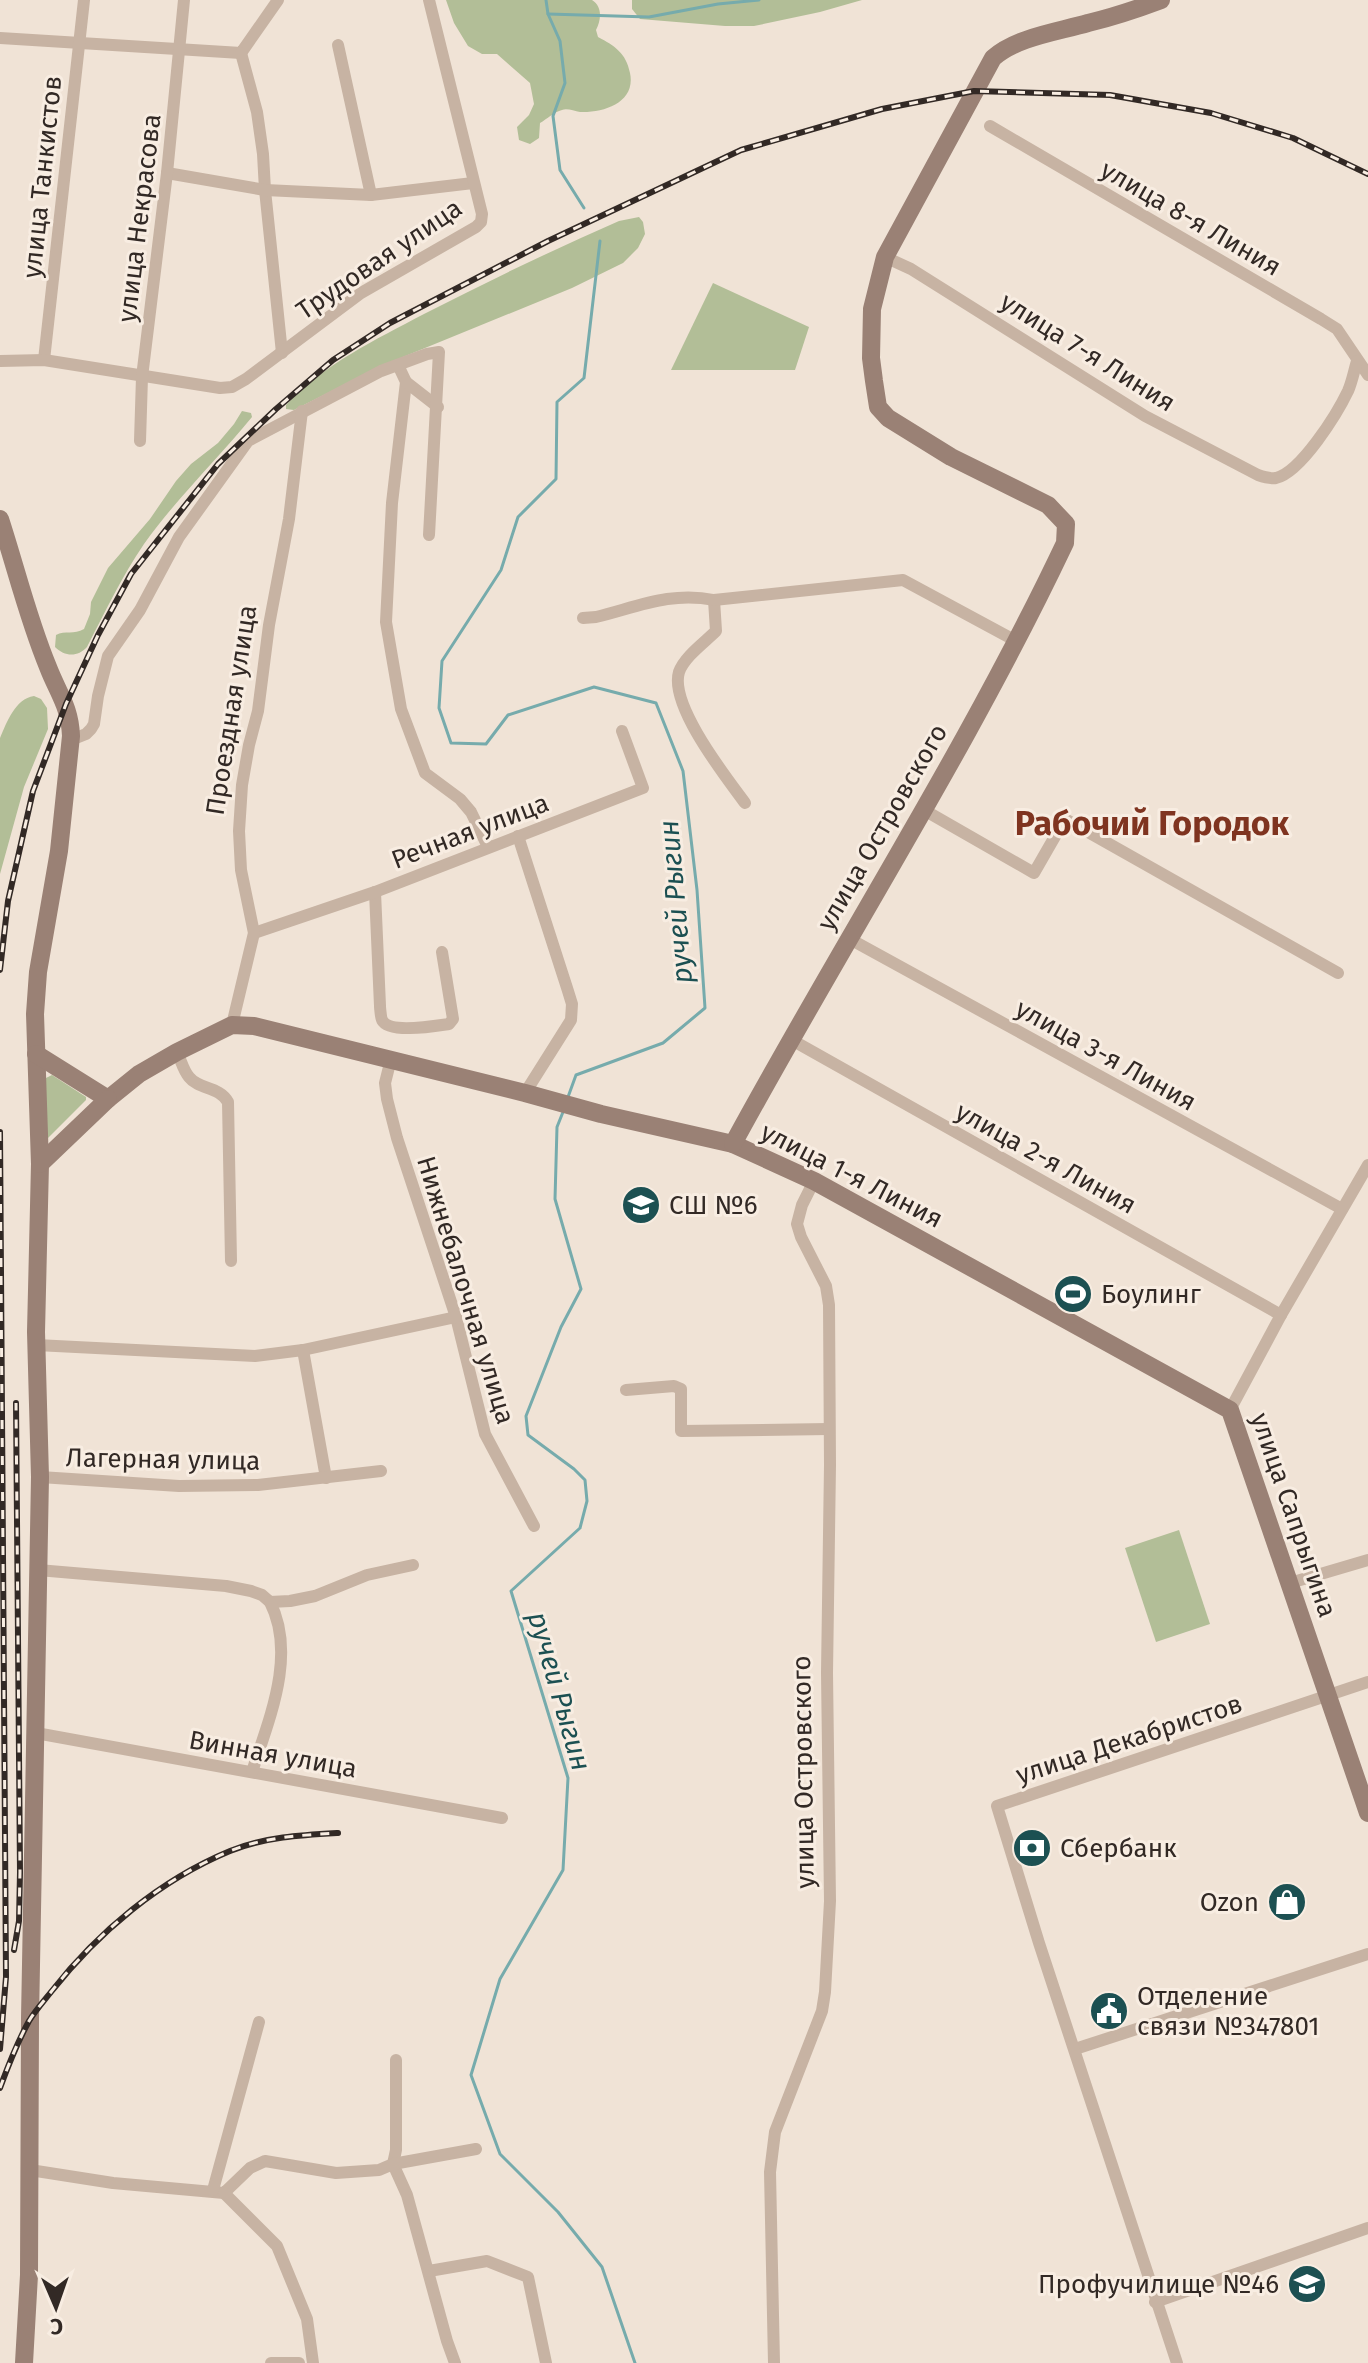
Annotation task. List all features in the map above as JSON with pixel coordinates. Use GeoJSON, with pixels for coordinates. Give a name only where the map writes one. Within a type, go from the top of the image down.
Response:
{"type":"FeatureCollection","features":[{"type":"Feature","properties":{"kind":"street","name":"улица Танкистов"},"geometry":{"type":"LineString","coordinates":[[44,360],[84,0]]}},
{"type":"Feature","properties":{"kind":"street","name":"улица Некрасова"},"geometry":{"type":"LineString","coordinates":[[140,441],[142,377],[184,0]]}},
{"type":"Feature","properties":{"kind":"street"},"geometry":{"type":"LineString","coordinates":[[241,53],[278,0]]}},
{"type":"Feature","properties":{"kind":"street","name":"Трудовая улица"},"geometry":{"type":"LineString","coordinates":[[0,361],[44,360],[228,388],[246,379],[361,293],[476,227],[481,222],[482,214],[429,0]]}},
{"type":"Feature","properties":{"kind":"street"},"geometry":{"type":"LineString","coordinates":[[885,257],[993,58],[1002,50],[1028,40],[1161,0]]}},
{"type":"Feature","properties":{"kind":"street"},"geometry":{"type":"LineString","coordinates":[[0,38],[241,53]]}},
{"type":"Feature","properties":{"kind":"street"},"geometry":{"type":"LineString","coordinates":[[338,45],[371,195]]}},
{"type":"Feature","properties":{"kind":"street"},"geometry":{"type":"LineString","coordinates":[[241,53],[257,112],[263,154],[282,353]]}},
{"type":"Feature","properties":{"kind":"street","name":"улица 8-я Линия"},"geometry":{"type":"LineString","coordinates":[[990,126],[1337,329],[1368,375]]}},
{"type":"Feature","properties":{"kind":"street"},"geometry":{"type":"LineString","coordinates":[[167,173],[265,190],[371,195],[473,183]]}},
{"type":"Feature","properties":{"kind":"street","name":"улица Островского"},"geometry":{"type":"LineString","coordinates":[[733,1144],[790,1039],[924,810],[1016,641],[1065,543],[1066,524],[1048,505],[951,457],[897,425],[878,407],[871,358],[872,309],[885,257]]}},
{"type":"Feature","properties":{"kind":"street","name":"улица 7-я Линия"},"geometry":{"type":"LineString","coordinates":[[885,257],[911,269],[1145,416],[1258,475],[1271,478],[1290,471],[1309,451],[1349,390],[1357,361]]}},
{"type":"Feature","properties":{"kind":"street"},"geometry":{"type":"LineString","coordinates":[[71,740],[86,734],[94,724],[108,656],[140,610],[179,537],[248,441],[381,371],[439,352],[429,535]]}},
{"type":"Feature","properties":{"kind":"street"},"geometry":{"type":"LineString","coordinates":[[398,365],[406,382],[438,407]]}},
{"type":"Feature","properties":{"kind":"street"},"geometry":{"type":"LineString","coordinates":[[406,382],[392,503],[386,622],[401,709],[425,773],[460,799],[471,812],[488,847]]}},
{"type":"Feature","properties":{"kind":"street","name":"Проездная улица"},"geometry":{"type":"LineString","coordinates":[[232,1025],[254,933],[241,870],[239,831],[242,785],[258,711],[269,625],[289,519],[302,411]]}},
{"type":"Feature","properties":{"kind":"street"},"geometry":{"type":"LineString","coordinates":[[0,519],[47,666],[71,719],[59,851],[38,972],[35,1014],[40,1164],[36,1345],[40,1477],[30,2019],[29,2275],[24,2363]]}},
{"type":"Feature","properties":{"kind":"street"},"geometry":{"type":"LineString","coordinates":[[583,618],[674,597],[693,596],[714,600],[903,580],[1016,641]]}},
{"type":"Feature","properties":{"kind":"street"},"geometry":{"type":"LineString","coordinates":[[714,600],[716,631],[684,663],[679,672],[678,685],[681,700],[701,742],[745,803]]}},
{"type":"Feature","properties":{"kind":"street","name":"Речная улица"},"geometry":{"type":"LineString","coordinates":[[254,933],[375,892],[643,788],[622,731]]}},
{"type":"Feature","properties":{"kind":"street"},"geometry":{"type":"LineString","coordinates":[[924,810],[1034,873],[1065,819],[1338,973]]}},
{"type":"Feature","properties":{"kind":"street"},"geometry":{"type":"LineString","coordinates":[[518,836],[572,1012],[571,1020],[533,1095]]}},
{"type":"Feature","properties":{"kind":"street"},"geometry":{"type":"LineString","coordinates":[[375,892],[381,1019],[387,1025],[402,1028],[449,1024],[453,1019],[442,952]]}},
{"type":"Feature","properties":{"kind":"street","name":"улица 3-я Линия"},"geometry":{"type":"LineString","coordinates":[[848,938],[1342,1209]]}},
{"type":"Feature","properties":{"kind":"street"},"geometry":{"type":"LineString","coordinates":[[40,1164],[139,1074],[232,1025]]}},
{"type":"Feature","properties":{"kind":"street","name":"улица 1-я Линия"},"geometry":{"type":"LineString","coordinates":[[232,1025],[254,1026],[601,1114],[733,1144],[814,1181],[1230,1410]]}},
{"type":"Feature","properties":{"kind":"street","name":"улица 2-я Линия"},"geometry":{"type":"LineString","coordinates":[[790,1039],[1281,1315]]}},
{"type":"Feature","properties":{"kind":"street"},"geometry":{"type":"LineString","coordinates":[[177,1052],[195,1082],[219,1092],[228,1102],[231,1261]]}},
{"type":"Feature","properties":{"kind":"street"},"geometry":{"type":"LineString","coordinates":[[36,1054],[108,1099]]}},
{"type":"Feature","properties":{"kind":"street","name":"Нижнебалочная улица"},"geometry":{"type":"LineString","coordinates":[[391,1059],[385,1083],[387,1099],[456,1317],[485,1434],[534,1526]]}},
{"type":"Feature","properties":{"kind":"street","name":"улица Сапрыгина"},"geometry":{"type":"LineString","coordinates":[[1368,1165],[1230,1410],[1368,1813]]}},
{"type":"Feature","properties":{"kind":"street","name":"улица Островского"},"geometry":{"type":"LineString","coordinates":[[774,2363],[772,2148],[782,2112],[822,2011],[830,1901],[828,1295],[797,1224],[814,1181]]}},
{"type":"Feature","properties":{"kind":"street"},"geometry":{"type":"LineString","coordinates":[[36,1345],[255,1356],[303,1350],[456,1317]]}},
{"type":"Feature","properties":{"kind":"street"},"geometry":{"type":"LineString","coordinates":[[303,1350],[326,1478]]}},
{"type":"Feature","properties":{"kind":"street"},"geometry":{"type":"LineString","coordinates":[[626,1390],[674,1386],[681,1389],[681,1431],[829,1429]]}},
{"type":"Feature","properties":{"kind":"street","name":"Лагерная улица"},"geometry":{"type":"LineString","coordinates":[[40,1477],[179,1486],[258,1485],[381,1471]]}},
{"type":"Feature","properties":{"kind":"street"},"geometry":{"type":"LineString","coordinates":[[1290,1583],[1368,1560]]}},
{"type":"Feature","properties":{"kind":"street"},"geometry":{"type":"LineString","coordinates":[[270,1602],[315,1596],[367,1575],[413,1565]]}},
{"type":"Feature","properties":{"kind":"street"},"geometry":{"type":"LineString","coordinates":[[38,1570],[226,1586],[262,1595],[270,1602],[279,1621],[282,1651],[274,1700],[252,1772]]}},
{"type":"Feature","properties":{"kind":"street"},"geometry":{"type":"LineString","coordinates":[[1329,1695],[1368,1682]]}},
{"type":"Feature","properties":{"kind":"street","name":"улица Декабристов"},"geometry":{"type":"LineString","coordinates":[[1177,2363],[1027,1908],[997,1806],[1329,1695]]}},
{"type":"Feature","properties":{"kind":"street","name":"Винная улица"},"geometry":{"type":"LineString","coordinates":[[36,1733],[502,1818]]}},
{"type":"Feature","properties":{"kind":"street"},"geometry":{"type":"LineString","coordinates":[[1075,2049],[1368,1954]]}},
{"type":"Feature","properties":{"kind":"street"},"geometry":{"type":"LineString","coordinates":[[218,2192],[259,2022]]}},
{"type":"Feature","properties":{"kind":"street"},"geometry":{"type":"LineString","coordinates":[[396,2060],[396,2150],[393,2164],[407,2195],[455,2363]]}},
{"type":"Feature","properties":{"kind":"street"},"geometry":{"type":"LineString","coordinates":[[218,2192],[250,2168],[265,2161],[336,2173],[379,2170],[393,2164],[476,2149]]}},
{"type":"Feature","properties":{"kind":"street"},"geometry":{"type":"LineString","coordinates":[[30,2170],[113,2183],[218,2192],[277,2246],[307,2319],[313,2363]]}},
{"type":"Feature","properties":{"kind":"street"},"geometry":{"type":"LineString","coordinates":[[1155,2302],[1368,2228]]}},
{"type":"Feature","properties":{"kind":"street"},"geometry":{"type":"LineString","coordinates":[[429,2271],[487,2261],[528,2277],[546,2363]]}},
{"type":"Feature","properties":{"kind":"street"},"geometry":{"type":"LineString","coordinates":[[271,2363],[299,2363]]}},
{"type":"Feature","properties":{"kind":"green space"},"geometry":{"type":"Polygon","coordinates":[[[446,0],[592,0],[599,10],[598,37],[619,51],[626,60],[631,83],[628,91],[617,104],[608,108],[559,111],[540,123],[539,138],[530,144],[519,140],[517,127],[529,115],[534,104],[530,83],[497,54],[482,54],[468,46],[454,23],[446,0]]]}},
{"type":"Feature","properties":{"kind":"green space"},"geometry":{"type":"Polygon","coordinates":[[[632,0],[862,0],[754,26],[725,26],[640,19],[632,9],[632,0]]]}},
{"type":"Feature","properties":{"kind":"green space"},"geometry":{"type":"Polygon","coordinates":[[[639,217],[645,234],[638,248],[623,263],[572,288],[381,366],[294,410],[286,409],[286,405],[317,377],[387,333],[570,243],[619,221],[639,217]]]}},
{"type":"Feature","properties":{"kind":"green space"},"geometry":{"type":"Polygon","coordinates":[[[713,283],[809,327],[795,370],[671,370],[713,283]]]}},
{"type":"Feature","properties":{"kind":"green space"},"geometry":{"type":"Polygon","coordinates":[[[242,411],[251,413],[252,417],[144,544],[87,647],[76,654],[67,654],[55,647],[56,635],[84,629],[91,602],[108,568],[150,519],[176,481],[191,464],[218,443],[242,411]]]}},
{"type":"Feature","properties":{"kind":"green space"},"geometry":{"type":"Polygon","coordinates":[[[34,696],[41,699],[47,708],[48,729],[24,787],[0,874],[0,738],[17,706],[34,696]]]}},
{"type":"Feature","properties":{"kind":"green space"},"geometry":{"type":"Polygon","coordinates":[[[52,1075],[86,1097],[86,1100],[48,1138],[45,1136],[45,1082],[52,1075]]]}},
{"type":"Feature","properties":{"kind":"green space"},"geometry":{"type":"Polygon","coordinates":[[[1179,1530],[1210,1624],[1156,1642],[1125,1548],[1179,1530]]]}},
{"type":"Feature","properties":{"kind":"waterway","name":"ручей Рыгин"},"geometry":{"type":"LineString","coordinates":[[546,0],[548,14],[560,41],[565,83],[553,116],[560,170],[584,208]]}},
{"type":"Feature","properties":{"kind":"waterway","name":"ручей Рыгин"},"geometry":{"type":"LineString","coordinates":[[548,14],[649,17],[759,0]]}},
{"type":"Feature","properties":{"kind":"waterway","name":"ручей Рыгин"},"geometry":{"type":"LineString","coordinates":[[568,1097],[576,1075],[663,1043],[705,1008],[697,890],[683,771],[656,703],[594,687],[508,715],[486,744],[451,743],[439,708],[442,661],[501,570],[518,517],[556,479],[557,402],[584,378],[600,241]]}},
{"type":"Feature","properties":{"kind":"waterway","name":"ручей Рыгин"},"geometry":{"type":"LineString","coordinates":[[563,1112],[557,1127],[555,1199],[581,1289],[561,1327],[526,1416],[528,1435],[585,1480],[587,1501],[580,1528],[511,1591],[568,1778],[563,1870],[500,1979],[471,2075],[500,2154],[558,2212],[602,2267],[635,2363]]}},
{"type":"Feature","properties":{"kind":"railway"},"geometry":{"type":"LineString","coordinates":[[0,970],[8,901],[33,791],[66,704],[131,574],[218,464],[333,360],[390,323],[548,241],[741,150],[882,109],[974,91],[1110,95],[1211,113],[1293,138],[1368,174]]}},
{"type":"Feature","properties":{"kind":"railway"},"geometry":{"type":"LineString","coordinates":[[0,1132],[6,1977],[0,2049]]}},
{"type":"Feature","properties":{"kind":"railway"},"geometry":{"type":"LineString","coordinates":[[14,1950],[19,1921],[20,1872],[16,1403]]}},
{"type":"Feature","properties":{"kind":"railway"},"geometry":{"type":"LineString","coordinates":[[0,2088],[36,2010],[89,1949],[132,1910],[179,1877],[243,1846],[297,1836],[338,1833]]}},
{"type":"Feature","properties":{"kind":"place","name":"СШ №6"},"geometry":{"type":"Point","coordinates":[641,1205]}},
{"type":"Feature","properties":{"kind":"place","name":"Боулинг"},"geometry":{"type":"Point","coordinates":[1073,1294]}},
{"type":"Feature","properties":{"kind":"place","name":"Сбербанк"},"geometry":{"type":"Point","coordinates":[1032,1848]}},
{"type":"Feature","properties":{"kind":"place","name":"Ozon"},"geometry":{"type":"Point","coordinates":[1287,1902]}},
{"type":"Feature","properties":{"kind":"place","name":"Отделение связи №347801"},"geometry":{"type":"Point","coordinates":[1109,2011]}},
{"type":"Feature","properties":{"kind":"place","name":"Профучилище №46"},"geometry":{"type":"Point","coordinates":[1307,2284]}},
{"type":"Feature","properties":{"kind":"district","name":"Рабочий Городок"},"geometry":{"type":"Point","coordinates":[1152,823]}}]}
